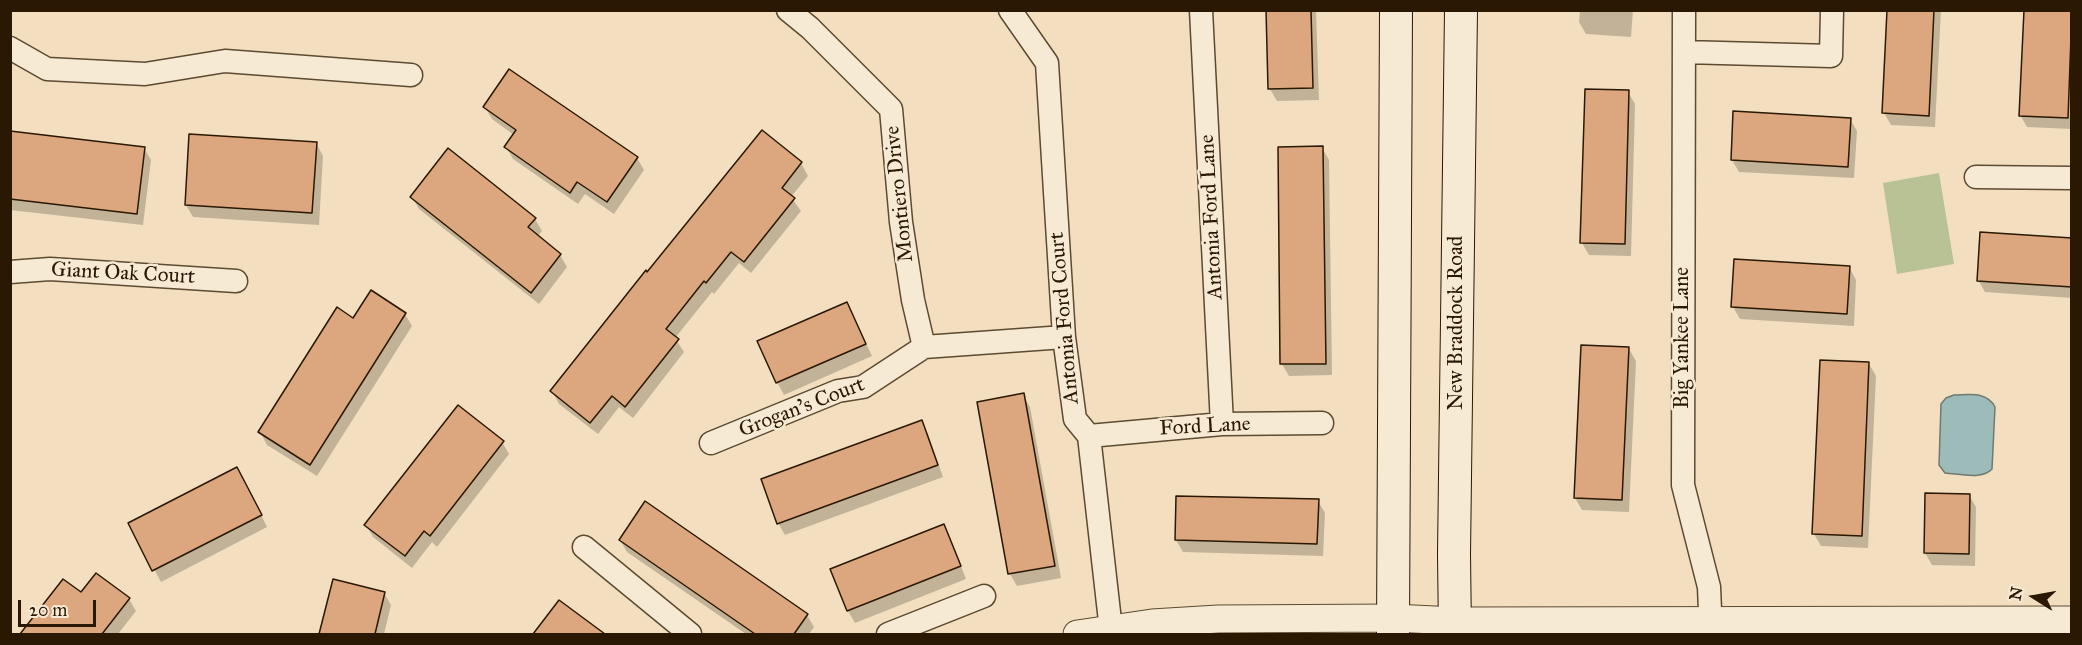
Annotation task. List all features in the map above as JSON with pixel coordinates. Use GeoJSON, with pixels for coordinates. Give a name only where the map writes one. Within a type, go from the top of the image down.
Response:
{"type":"FeatureCollection","features":[{"type":"Feature","properties":{"kind":"main road"},"geometry":{"type":"LineString","coordinates":[[1393,626],[1396,10]]}},
{"type":"Feature","properties":{"kind":"main road","name":"New Braddock Road"},"geometry":{"type":"LineString","coordinates":[[1455,628],[1461,10]]}},
{"type":"Feature","properties":{"kind":"street","name":"Montiero Drive"},"geometry":{"type":"LineString","coordinates":[[788,10],[810,28],[891,109],[901,222],[913,300],[924,347]]}},
{"type":"Feature","properties":{"kind":"street","name":"Antonia Ford Court"},"geometry":{"type":"LineString","coordinates":[[1010,10],[1047,63],[1064,337],[1074,419],[1089,436],[1111,630]]}},
{"type":"Feature","properties":{"kind":"street","name":"Antonia Ford Lane"},"geometry":{"type":"LineString","coordinates":[[1201,10],[1222,424]]}},
{"type":"Feature","properties":{"kind":"street","name":"Big Yankee Lane"},"geometry":{"type":"LineString","coordinates":[[1684,10],[1683,485],[1709,588],[1712,627]]}},
{"type":"Feature","properties":{"kind":"street"},"geometry":{"type":"LineString","coordinates":[[1684,52],[1832,56],[1832,10]]}},
{"type":"Feature","properties":{"kind":"street"},"geometry":{"type":"LineString","coordinates":[[10,48],[47,69],[146,74],[225,61],[411,75]]}},
{"type":"Feature","properties":{"kind":"street"},"geometry":{"type":"LineString","coordinates":[[1976,177],[2072,178]]}},
{"type":"Feature","properties":{"kind":"street","name":"Giant Oak Court"},"geometry":{"type":"LineString","coordinates":[[10,272],[50,269],[236,281]]}},
{"type":"Feature","properties":{"kind":"street","name":"Grogan's Court"},"geometry":{"type":"LineString","coordinates":[[711,443],[838,391],[863,387],[924,347],[1064,337]]}},
{"type":"Feature","properties":{"kind":"street","name":"Ford Lane"},"geometry":{"type":"LineString","coordinates":[[1089,436],[1222,424],[1322,423]]}},
{"type":"Feature","properties":{"kind":"street"},"geometry":{"type":"LineString","coordinates":[[584,547],[690,634]]}},
{"type":"Feature","properties":{"kind":"street"},"geometry":{"type":"LineString","coordinates":[[888,634],[984,596]]}},
{"type":"Feature","properties":{"kind":"street"},"geometry":{"type":"LineString","coordinates":[[1077,634],[1152,623],[1218,619],[1455,628],[1712,627],[2072,620]]}},
{"type":"Feature","properties":{"kind":"green space"},"geometry":{"type":"Polygon","coordinates":[[[1939,173],[1954,264],[1897,274],[1883,183],[1939,173]]]}},
{"type":"Feature","properties":{"kind":"water"},"geometry":{"type":"Polygon","coordinates":[[[1954,395],[1982,396],[1992,402],[1995,407],[1992,469],[1988,472],[1970,476],[1945,473],[1939,465],[1941,404],[1946,398],[1954,395]]]}},
{"type":"Feature","properties":{"kind":"building"},"geometry":{"type":"Polygon","coordinates":[[[1266,10],[1311,10],[1313,88],[1268,89],[1266,10]]]}},
{"type":"Feature","properties":{"kind":"building"},"geometry":{"type":"Polygon","coordinates":[[[1887,10],[1934,10],[1929,116],[1882,113],[1887,10]]]}},
{"type":"Feature","properties":{"kind":"building"},"geometry":{"type":"Polygon","coordinates":[[[2024,10],[2072,10],[2068,118],[2019,116],[2024,10]]]}},
{"type":"Feature","properties":{"kind":"building"},"geometry":{"type":"Polygon","coordinates":[[[509,69],[638,157],[607,202],[577,182],[570,193],[504,147],[516,130],[483,107],[509,69]]]}},
{"type":"Feature","properties":{"kind":"building"},"geometry":{"type":"Polygon","coordinates":[[[1585,89],[1629,90],[1625,244],[1580,243],[1585,89]]]}},
{"type":"Feature","properties":{"kind":"building"},"geometry":{"type":"Polygon","coordinates":[[[1733,111],[1851,118],[1848,167],[1731,160],[1733,111]]]}},
{"type":"Feature","properties":{"kind":"building"},"geometry":{"type":"Polygon","coordinates":[[[762,130],[802,162],[782,188],[795,198],[744,262],[731,252],[706,283],[704,281],[666,329],[679,339],[625,407],[612,396],[590,423],[550,391],[762,130]]]}},
{"type":"Feature","properties":{"kind":"building"},"geometry":{"type":"Polygon","coordinates":[[[10,131],[145,147],[137,214],[10,199],[10,131]]]}},
{"type":"Feature","properties":{"kind":"building"},"geometry":{"type":"Polygon","coordinates":[[[189,134],[317,142],[312,213],[185,205],[189,134]]]}},
{"type":"Feature","properties":{"kind":"building"},"geometry":{"type":"Polygon","coordinates":[[[1323,146],[1326,364],[1280,364],[1278,147],[1323,146]]]}},
{"type":"Feature","properties":{"kind":"building"},"geometry":{"type":"Polygon","coordinates":[[[448,148],[536,218],[528,227],[561,254],[531,293],[410,197],[448,148]]]}},
{"type":"Feature","properties":{"kind":"building"},"geometry":{"type":"Polygon","coordinates":[[[1980,232],[2072,238],[2072,287],[1977,281],[1980,232]]]}},
{"type":"Feature","properties":{"kind":"building"},"geometry":{"type":"Polygon","coordinates":[[[1734,259],[1850,266],[1847,314],[1731,307],[1734,259]]]}},
{"type":"Feature","properties":{"kind":"building"},"geometry":{"type":"Polygon","coordinates":[[[371,290],[406,313],[310,465],[258,432],[337,307],[353,318],[371,290]]]}},
{"type":"Feature","properties":{"kind":"building"},"geometry":{"type":"Polygon","coordinates":[[[847,302],[866,344],[776,383],[757,341],[847,302]]]}},
{"type":"Feature","properties":{"kind":"building"},"geometry":{"type":"Polygon","coordinates":[[[1581,345],[1629,347],[1622,500],[1574,498],[1581,345]]]}},
{"type":"Feature","properties":{"kind":"building"},"geometry":{"type":"Polygon","coordinates":[[[1820,360],[1869,362],[1862,536],[1812,534],[1820,360]]]}},
{"type":"Feature","properties":{"kind":"building"},"geometry":{"type":"Polygon","coordinates":[[[1024,393],[1055,566],[1008,574],[977,402],[1024,393]]]}},
{"type":"Feature","properties":{"kind":"building"},"geometry":{"type":"Polygon","coordinates":[[[458,405],[504,441],[430,536],[424,531],[405,556],[364,525],[458,405]]]}},
{"type":"Feature","properties":{"kind":"building"},"geometry":{"type":"Polygon","coordinates":[[[922,420],[938,465],[777,524],[761,479],[922,420]]]}},
{"type":"Feature","properties":{"kind":"building"},"geometry":{"type":"Polygon","coordinates":[[[237,467],[262,515],[152,571],[128,523],[237,467]]]}},
{"type":"Feature","properties":{"kind":"building"},"geometry":{"type":"Polygon","coordinates":[[[1925,493],[1970,494],[1969,554],[1924,553],[1925,493]]]}},
{"type":"Feature","properties":{"kind":"building"},"geometry":{"type":"Polygon","coordinates":[[[1176,496],[1319,499],[1317,544],[1175,540],[1176,496]]]}},
{"type":"Feature","properties":{"kind":"building"},"geometry":{"type":"Polygon","coordinates":[[[645,501],[808,614],[794,634],[755,634],[619,540],[645,501]]]}},
{"type":"Feature","properties":{"kind":"building"},"geometry":{"type":"Polygon","coordinates":[[[944,524],[961,566],[847,611],[830,569],[944,524]]]}},
{"type":"Feature","properties":{"kind":"building"},"geometry":{"type":"Polygon","coordinates":[[[96,573],[130,598],[102,634],[20,634],[63,579],[81,592],[96,573]]]}},
{"type":"Feature","properties":{"kind":"building"},"geometry":{"type":"Polygon","coordinates":[[[333,579],[385,592],[375,634],[319,634],[333,579]]]}},
{"type":"Feature","properties":{"kind":"building"},"geometry":{"type":"Polygon","coordinates":[[[559,600],[605,634],[533,634],[559,600]]]}}]}
